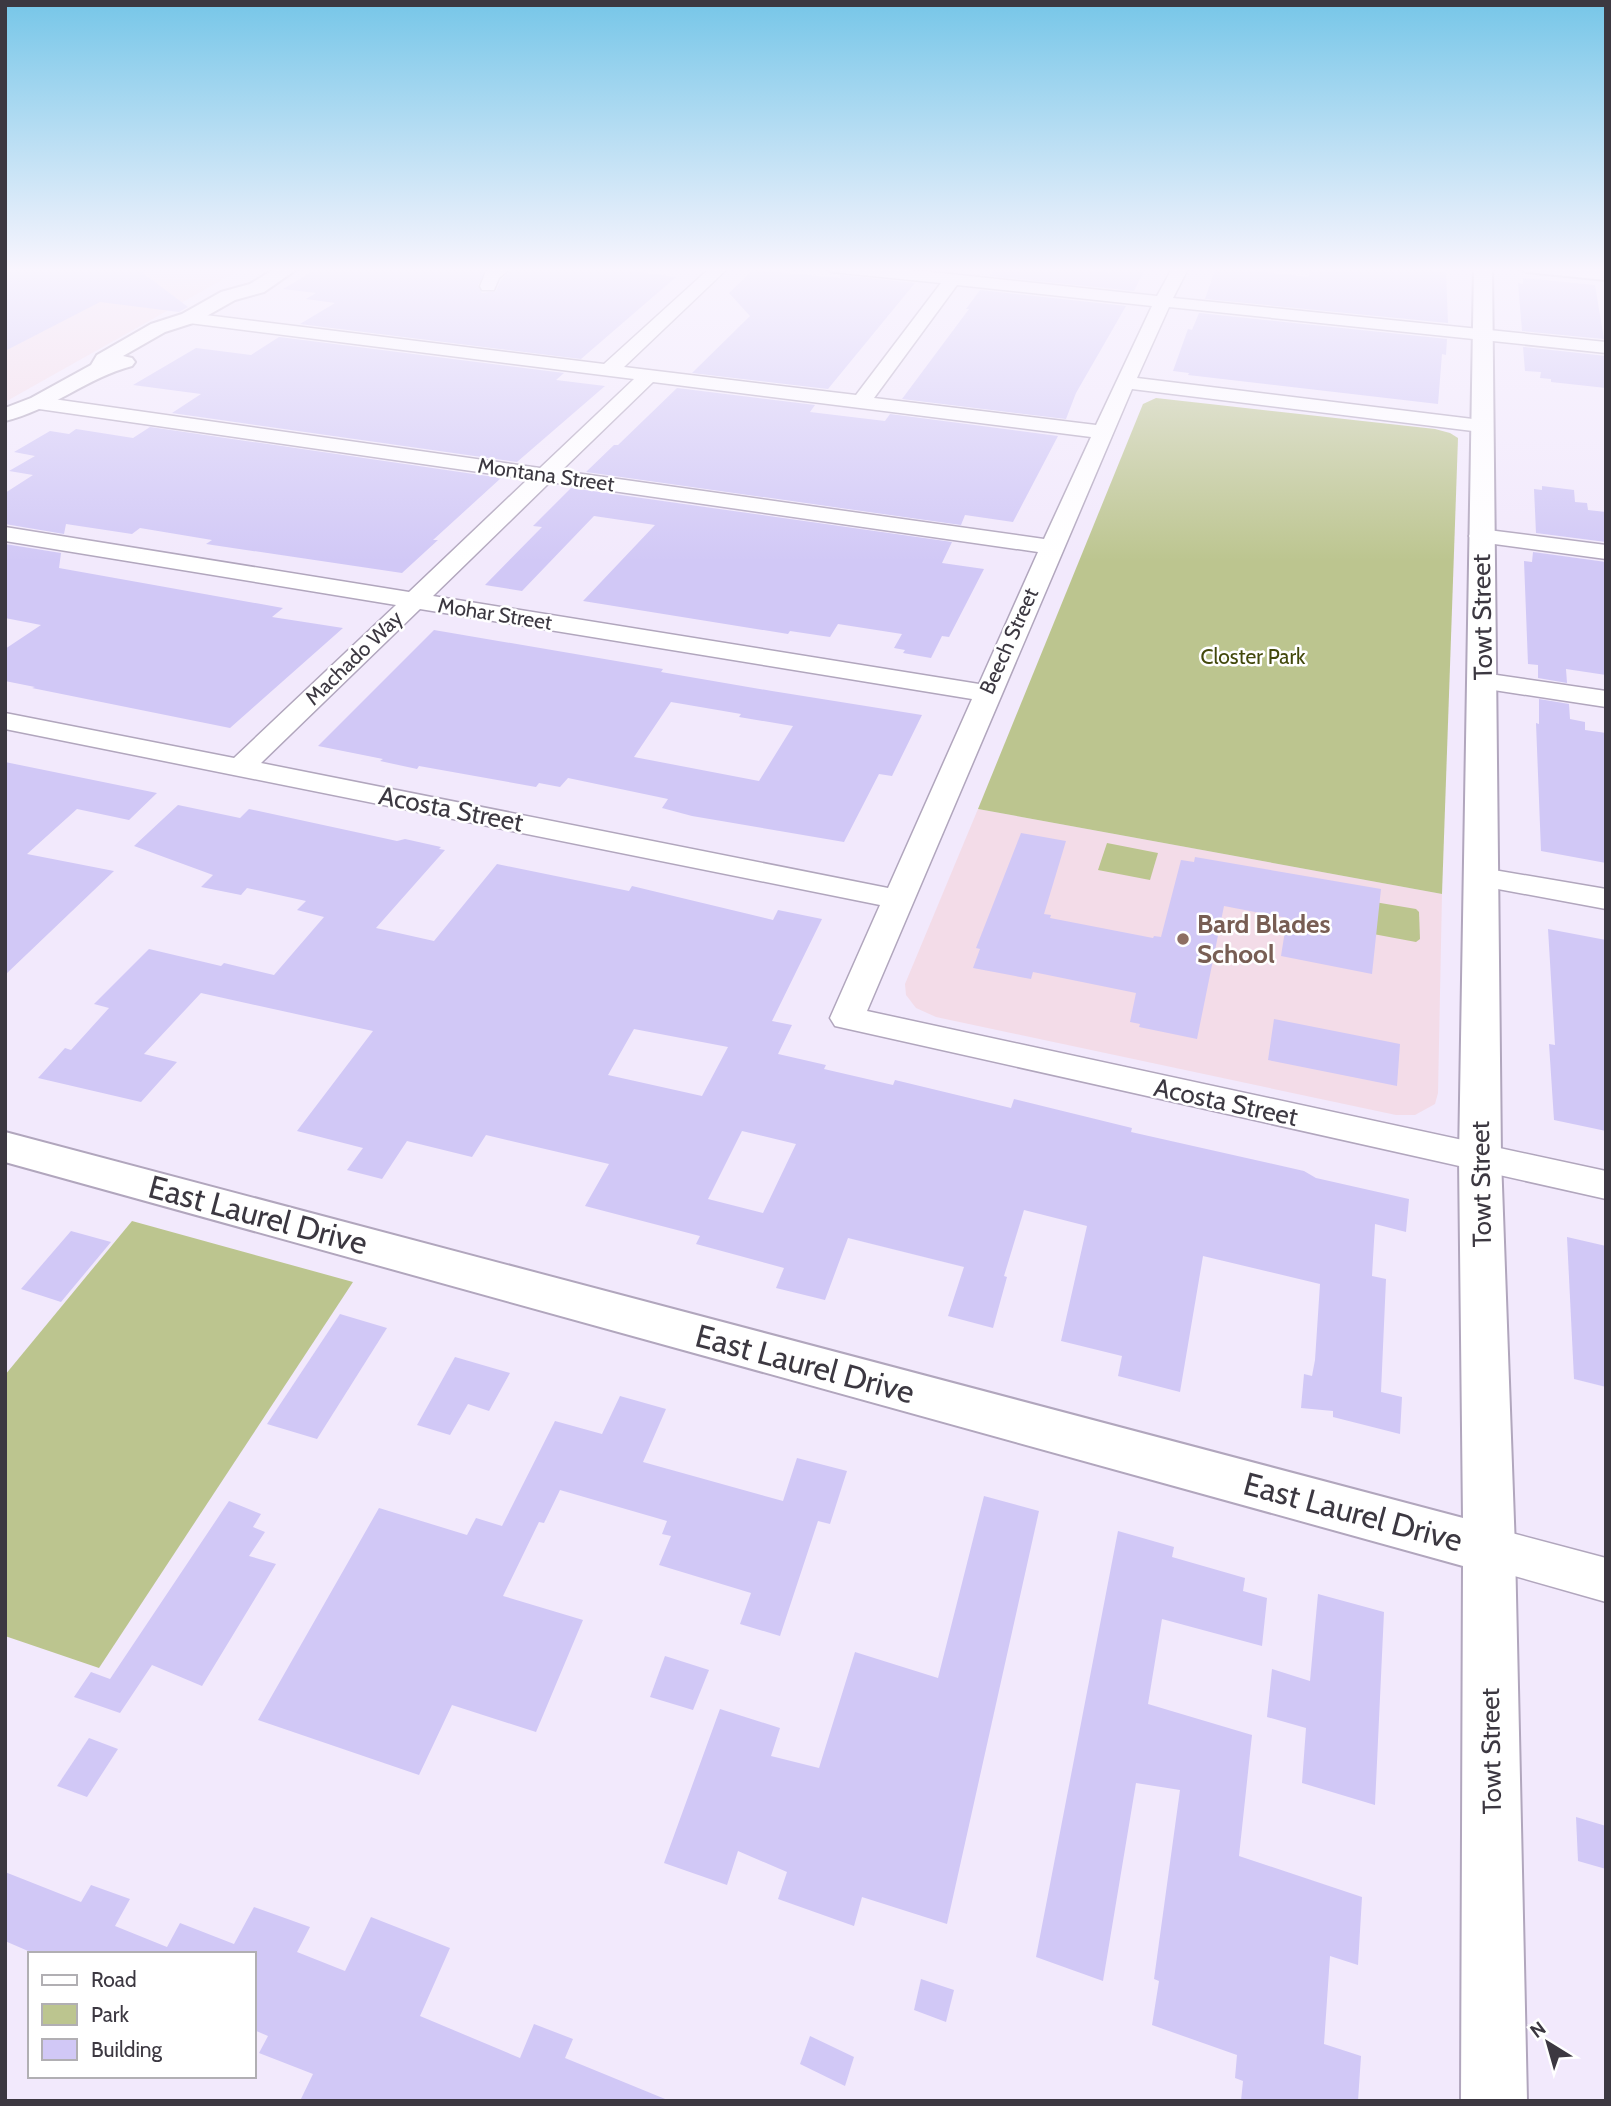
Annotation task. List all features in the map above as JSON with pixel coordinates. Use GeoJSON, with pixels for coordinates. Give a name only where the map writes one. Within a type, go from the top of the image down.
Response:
{"type":"FeatureCollection","features":[{"type":"Feature","properties":{"kind":"street"},"geometry":{"type":"LineString","coordinates":[[5,415],[39,403],[101,368],[113,365]]}},
{"type":"Feature","properties":{"kind":"street"},"geometry":{"type":"LineString","coordinates":[[571,365],[1103,432]]}},
{"type":"Feature","properties":{"kind":"street"},"geometry":{"type":"LineString","coordinates":[[609,370],[614,365]]}},
{"type":"Feature","properties":{"kind":"street"},"geometry":{"type":"LineString","coordinates":[[862,401],[889,365]]}},
{"type":"Feature","properties":{"kind":"street","name":"Beech Street"},"geometry":{"type":"LineString","coordinates":[[847,1018],[986,693],[1134,365]]}},
{"type":"Feature","properties":{"kind":"street","name":"Towt Street"},"geometry":{"type":"LineString","coordinates":[[1482,365],[1480,1158],[1489,1549],[1494,2101]]}},
{"type":"Feature","properties":{"kind":"street","name":"Machado Way"},"geometry":{"type":"LineString","coordinates":[[241,766],[649,375]]}},
{"type":"Feature","properties":{"kind":"street"},"geometry":{"type":"LineString","coordinates":[[1126,383],[1481,426]]}},
{"type":"Feature","properties":{"kind":"street"},"geometry":{"type":"LineString","coordinates":[[5,432],[31,417],[39,410],[39,403]]}},
{"type":"Feature","properties":{"kind":"street","name":"Montana Street"},"geometry":{"type":"LineString","coordinates":[[39,403],[1052,547]]}},
{"type":"Feature","properties":{"kind":"street","name":"Mohar Street"},"geometry":{"type":"LineString","coordinates":[[5,534],[986,693]]}},
{"type":"Feature","properties":{"kind":"street"},"geometry":{"type":"LineString","coordinates":[[1480,536],[1606,552]]}},
{"type":"Feature","properties":{"kind":"street"},"geometry":{"type":"LineString","coordinates":[[1483,681],[1606,699]]}},
{"type":"Feature","properties":{"kind":"street","name":"Acosta Street"},"geometry":{"type":"LineString","coordinates":[[5,720],[897,899]]}},
{"type":"Feature","properties":{"kind":"street"},"geometry":{"type":"LineString","coordinates":[[1482,877],[1606,899]]}},
{"type":"Feature","properties":{"kind":"street","name":"Acosta Street"},"geometry":{"type":"LineString","coordinates":[[847,1018],[1606,1185]]}},
{"type":"Feature","properties":{"kind":"street","name":"East Laurel Drive"},"geometry":{"type":"LineString","coordinates":[[5,1147],[1606,1580]]}},
{"type":"Feature","properties":{"kind":"shaded area"},"geometry":{"type":"Polygon","coordinates":[[[5,365],[70,365],[5,402],[5,365]]]}},
{"type":"Feature","properties":{"kind":"shaded area","name":"Bard Blades School"},"geometry":{"type":"Polygon","coordinates":[[[978,809],[1442,894],[1438,1093],[1435,1104],[1415,1115],[1396,1115],[936,1017],[916,1008],[906,995],[905,984],[978,809]]]}},
{"type":"Feature","properties":{"kind":"green space","name":"Closter Park"},"geometry":{"type":"Polygon","coordinates":[[[1156,398],[1435,429],[1458,438],[1442,894],[978,809],[1143,404],[1156,398]]]}},
{"type":"Feature","properties":{"kind":"green space"},"geometry":{"type":"Polygon","coordinates":[[[1107,843],[1158,853],[1150,880],[1098,870],[1107,843]]]}},
{"type":"Feature","properties":{"kind":"green space"},"geometry":{"type":"Polygon","coordinates":[[[1333,895],[1416,909],[1419,912],[1420,939],[1416,942],[1325,925],[1333,895]]]}},
{"type":"Feature","properties":{"kind":"green space"},"geometry":{"type":"Polygon","coordinates":[[[132,1221],[353,1282],[99,1668],[5,1636],[5,1375],[132,1221]]]}},
{"type":"Feature","properties":{"kind":"building"},"geometry":{"type":"Polygon","coordinates":[[[167,365],[503,365],[564,373],[556,380],[605,386],[517,462],[172,413],[201,394],[133,385],[167,365]]]}},
{"type":"Feature","properties":{"kind":"building"},"geometry":{"type":"Polygon","coordinates":[[[700,365],[847,365],[828,389],[692,373],[700,365]]]}},
{"type":"Feature","properties":{"kind":"building"},"geometry":{"type":"Polygon","coordinates":[[[927,365],[1092,365],[1076,393],[1066,419],[902,399],[927,365]]]}},
{"type":"Feature","properties":{"kind":"building"},"geometry":{"type":"Polygon","coordinates":[[[1175,365],[1441,365],[1438,404],[1188,375],[1189,373],[1173,371],[1175,365]]]}},
{"type":"Feature","properties":{"kind":"building"},"geometry":{"type":"Polygon","coordinates":[[[1525,365],[1606,365],[1606,388],[1551,382],[1551,379],[1540,378],[1541,372],[1525,371],[1525,365]]]}},
{"type":"Feature","properties":{"kind":"building"},"geometry":{"type":"Polygon","coordinates":[[[677,388],[815,405],[810,412],[885,421],[890,414],[1058,436],[1013,522],[965,515],[961,525],[586,472],[677,388]]]}},
{"type":"Feature","properties":{"kind":"building"},"geometry":{"type":"Polygon","coordinates":[[[150,427],[501,478],[433,540],[438,540],[402,573],[206,544],[212,540],[140,528],[132,534],[66,524],[64,534],[5,524],[5,493],[33,475],[9,471],[35,456],[14,452],[50,431],[69,434],[76,429],[133,438],[150,427]]]}},
{"type":"Feature","properties":{"kind":"building"},"geometry":{"type":"Polygon","coordinates":[[[1542,486],[1574,490],[1575,502],[1587,503],[1588,510],[1606,512],[1606,542],[1536,533],[1534,489],[1542,490],[1542,486]]]}},
{"type":"Feature","properties":{"kind":"building"},"geometry":{"type":"Polygon","coordinates":[[[571,488],[952,542],[942,563],[984,569],[949,637],[942,636],[931,658],[903,653],[905,650],[894,648],[902,634],[838,624],[830,637],[790,631],[788,634],[583,601],[655,525],[594,516],[522,591],[485,585],[542,527],[533,526],[571,488]]]}},
{"type":"Feature","properties":{"kind":"building"},"geometry":{"type":"Polygon","coordinates":[[[5,544],[61,553],[59,568],[283,608],[272,617],[343,628],[230,728],[32,688],[35,687],[5,681],[5,649],[41,625],[5,618],[5,544]]]}},
{"type":"Feature","properties":{"kind":"building"},"geometry":{"type":"Polygon","coordinates":[[[1533,552],[1606,562],[1606,675],[1566,669],[1567,683],[1538,678],[1538,665],[1528,664],[1524,561],[1532,562],[1533,552]]]}},
{"type":"Feature","properties":{"kind":"building"},"geometry":{"type":"Polygon","coordinates":[[[434,630],[663,669],[661,672],[922,715],[892,776],[879,774],[844,842],[692,816],[662,808],[668,799],[568,778],[560,787],[539,783],[536,787],[419,766],[417,769],[318,746],[434,630]],[[671,702],[634,757],[759,781],[793,726],[739,717],[741,714],[671,702]]]}},
{"type":"Feature","properties":{"kind":"building"},"geometry":{"type":"Polygon","coordinates":[[[1539,699],[1569,704],[1570,719],[1585,722],[1585,730],[1606,733],[1606,863],[1541,851],[1536,723],[1539,724],[1539,699]]]}},
{"type":"Feature","properties":{"kind":"building"},"geometry":{"type":"Polygon","coordinates":[[[5,762],[157,793],[129,820],[77,809],[27,854],[114,871],[5,975],[5,762]]]}},
{"type":"Feature","properties":{"kind":"building"},"geometry":{"type":"Polygon","coordinates":[[[178,805],[240,818],[249,809],[397,841],[405,839],[441,847],[439,849],[445,850],[376,928],[434,941],[497,864],[629,891],[632,886],[773,920],[778,910],[822,919],[772,1021],[792,1025],[778,1054],[826,1065],[824,1069],[893,1085],[895,1080],[1011,1108],[1014,1099],[1132,1128],[1131,1132],[1304,1171],[1316,1178],[1409,1199],[1406,1232],[1375,1224],[1372,1276],[1386,1279],[1381,1392],[1402,1397],[1400,1434],[1333,1417],[1333,1411],[1301,1408],[1304,1374],[1312,1376],[1315,1360],[1320,1284],[1203,1256],[1180,1392],[1118,1376],[1122,1356],[1061,1341],[1087,1226],[1024,1210],[1004,1276],[1007,1277],[993,1328],[948,1316],[964,1267],[848,1238],[825,1300],[776,1288],[784,1268],[696,1244],[700,1236],[585,1206],[609,1164],[486,1135],[472,1157],[407,1141],[382,1179],[347,1170],[363,1148],[297,1131],[373,1031],[201,993],[144,1054],[177,1062],[141,1102],[38,1078],[65,1048],[71,1050],[109,1008],[94,1004],[149,949],[274,975],[324,917],[297,910],[306,901],[247,888],[241,895],[201,887],[213,875],[134,846],[178,805]],[[634,1029],[608,1075],[702,1096],[728,1047],[634,1029]],[[742,1131],[708,1199],[763,1213],[796,1144],[742,1131]]]}},
{"type":"Feature","properties":{"kind":"building"},"geometry":{"type":"Polygon","coordinates":[[[1021,833],[1066,841],[1044,914],[1051,915],[1050,918],[1153,938],[1161,937],[1181,860],[1194,862],[1195,857],[1381,889],[1372,974],[1281,956],[1287,918],[1224,906],[1197,1039],[1139,1027],[1140,1024],[1130,1022],[1136,993],[1033,972],[1031,979],[973,968],[980,949],[976,948],[1021,833]]]}},
{"type":"Feature","properties":{"kind":"building"},"geometry":{"type":"Polygon","coordinates":[[[1548,929],[1606,940],[1606,1131],[1554,1120],[1549,1044],[1555,1045],[1548,929]]]}},
{"type":"Feature","properties":{"kind":"building"},"geometry":{"type":"Polygon","coordinates":[[[1274,1019],[1400,1044],[1397,1086],[1268,1060],[1274,1019]]]}},
{"type":"Feature","properties":{"kind":"building"},"geometry":{"type":"Polygon","coordinates":[[[71,1231],[111,1242],[61,1302],[21,1289],[71,1231]]]}},
{"type":"Feature","properties":{"kind":"building"},"geometry":{"type":"Polygon","coordinates":[[[1567,1237],[1606,1246],[1606,1387],[1574,1379],[1567,1237]]]}},
{"type":"Feature","properties":{"kind":"building"},"geometry":{"type":"Polygon","coordinates":[[[340,1314],[387,1328],[317,1439],[267,1424],[340,1314]]]}},
{"type":"Feature","properties":{"kind":"building"},"geometry":{"type":"Polygon","coordinates":[[[455,1357],[510,1373],[489,1411],[468,1404],[450,1435],[417,1425],[455,1357]]]}},
{"type":"Feature","properties":{"kind":"building"},"geometry":{"type":"Polygon","coordinates":[[[620,1396],[666,1409],[643,1462],[783,1501],[797,1458],[847,1471],[830,1524],[818,1521],[780,1636],[740,1624],[751,1593],[659,1565],[671,1536],[662,1534],[667,1521],[560,1490],[544,1523],[539,1522],[503,1596],[583,1620],[536,1732],[452,1705],[419,1775],[258,1720],[379,1508],[467,1535],[476,1518],[502,1526],[555,1421],[602,1434],[620,1396]]]}},
{"type":"Feature","properties":{"kind":"building"},"geometry":{"type":"Polygon","coordinates":[[[984,1496],[1039,1511],[947,1924],[862,1897],[854,1926],[778,1899],[787,1872],[738,1851],[727,1885],[664,1863],[720,1709],[780,1728],[771,1756],[819,1768],[855,1652],[938,1678],[984,1496]]]}},
{"type":"Feature","properties":{"kind":"building"},"geometry":{"type":"Polygon","coordinates":[[[229,1501],[261,1514],[253,1527],[265,1532],[249,1556],[276,1564],[202,1686],[152,1665],[120,1713],[74,1697],[91,1672],[110,1679],[229,1501]]]}},
{"type":"Feature","properties":{"kind":"building"},"geometry":{"type":"Polygon","coordinates":[[[1118,1531],[1174,1547],[1172,1557],[1245,1578],[1243,1591],[1267,1598],[1262,1646],[1162,1619],[1148,1704],[1252,1735],[1239,1856],[1362,1897],[1358,1965],[1330,1956],[1324,2044],[1361,2056],[1358,2101],[1241,2101],[1243,2081],[1235,2078],[1237,2055],[1152,2025],[1159,1981],[1154,1979],[1180,1790],[1136,1783],[1103,1981],[1036,1957],[1118,1531]]]}},
{"type":"Feature","properties":{"kind":"building"},"geometry":{"type":"Polygon","coordinates":[[[1318,1594],[1384,1612],[1375,1805],[1302,1783],[1306,1728],[1267,1717],[1272,1669],[1310,1681],[1318,1594]]]}},
{"type":"Feature","properties":{"kind":"building"},"geometry":{"type":"Polygon","coordinates":[[[665,1656],[709,1670],[693,1710],[650,1697],[665,1656]]]}},
{"type":"Feature","properties":{"kind":"building"},"geometry":{"type":"Polygon","coordinates":[[[89,1738],[118,1749],[87,1797],[57,1786],[89,1738]]]}},
{"type":"Feature","properties":{"kind":"building"},"geometry":{"type":"Polygon","coordinates":[[[1576,1817],[1606,1826],[1606,1869],[1578,1861],[1576,1817]]]}},
{"type":"Feature","properties":{"kind":"building"},"geometry":{"type":"Polygon","coordinates":[[[5,1872],[81,1902],[91,1885],[130,1899],[115,1926],[167,1947],[180,1923],[234,1944],[254,1907],[310,1927],[297,1952],[345,1971],[371,1917],[450,1948],[420,2016],[520,2058],[534,2024],[573,2039],[565,2058],[670,2101],[300,2101],[313,2074],[259,2053],[268,2036],[256,2031],[256,1952],[30,1952],[5,1941],[5,1872]]]}},
{"type":"Feature","properties":{"kind":"building"},"geometry":{"type":"Polygon","coordinates":[[[921,1979],[954,1990],[946,2022],[914,2010],[921,1979]]]}},
{"type":"Feature","properties":{"kind":"building"},"geometry":{"type":"Polygon","coordinates":[[[810,2036],[854,2057],[845,2086],[800,2064],[810,2036]]]}},
{"type":"Feature","properties":{"kind":"place","name":"Bard Blades School"},"geometry":{"type":"Point","coordinates":[1183,939]}}]}
